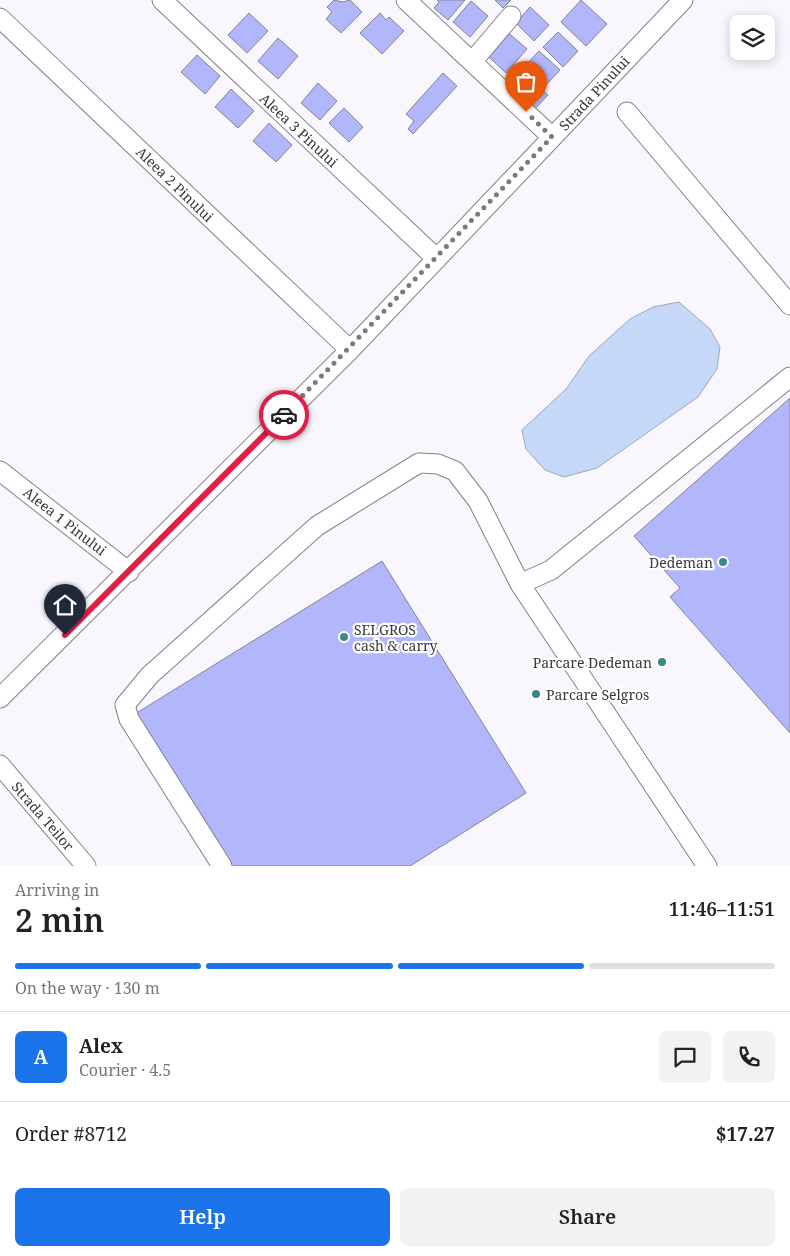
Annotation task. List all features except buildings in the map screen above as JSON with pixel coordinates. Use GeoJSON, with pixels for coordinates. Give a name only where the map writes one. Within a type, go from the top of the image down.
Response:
{"type":"FeatureCollection","features":[{"type":"Feature","properties":{"kind":"street","name":"Aleea 3 Pinului"},"geometry":{"type":"LineString","coordinates":[[162,0],[437,259]]}},
{"type":"Feature","properties":{"kind":"street"},"geometry":{"type":"LineString","coordinates":[[406,0],[552,137]]}},
{"type":"Feature","properties":{"kind":"street","name":"Strada Pinului"},"geometry":{"type":"LineString","coordinates":[[0,698],[129,572],[350,350],[683,0]]}},
{"type":"Feature","properties":{"kind":"street"},"geometry":{"type":"LineString","coordinates":[[472,62],[511,16]]}},
{"type":"Feature","properties":{"kind":"street","name":"Aleea 2 Pinului"},"geometry":{"type":"LineString","coordinates":[[0,18],[350,350]]}},
{"type":"Feature","properties":{"kind":"street"},"geometry":{"type":"LineString","coordinates":[[628,112],[790,304]]}},
{"type":"Feature","properties":{"kind":"street"},"geometry":{"type":"LineString","coordinates":[[520,584],[551,570],[790,377]]}},
{"type":"Feature","properties":{"kind":"street"},"geometry":{"type":"LineString","coordinates":[[222,866],[129,719],[125,705],[150,675],[317,526],[419,464],[438,464],[455,471],[478,501],[520,584],[707,866]]}},
{"type":"Feature","properties":{"kind":"street","name":"Aleea 1 Pinului"},"geometry":{"type":"LineString","coordinates":[[0,471],[129,572]]}},
{"type":"Feature","properties":{"kind":"street","name":"Strada Teilor"},"geometry":{"type":"LineString","coordinates":[[0,765],[86,866]]}},
{"type":"Feature","properties":{"kind":"water"},"geometry":{"type":"Polygon","coordinates":[[[679,302],[710,329],[720,347],[717,369],[698,397],[597,468],[564,477],[545,470],[526,449],[522,430],[567,388],[589,356],[630,319],[653,307],[679,302]]]}},
{"type":"Feature","properties":{"kind":"way so far"},"geometry":{"type":"LineString","coordinates":[[284,415],[350,350],[552,137],[526,112]]}},
{"type":"Feature","properties":{"kind":"place","name":"Dedeman"},"geometry":{"type":"Point","coordinates":[723,562]}},
{"type":"Feature","properties":{"kind":"place","name":"SELGROS cash & carry"},"geometry":{"type":"Point","coordinates":[344,637]}},
{"type":"Feature","properties":{"kind":"place","name":"Parcare Dedeman"},"geometry":{"type":"Point","coordinates":[662,662]}},
{"type":"Feature","properties":{"kind":"place","name":"Parcare Selgros"},"geometry":{"type":"Point","coordinates":[536,694]}},
{"type":"Feature","properties":{"kind":"route"},"geometry":{"type":"LineString","coordinates":[[65,635],[284,415]]}}]}
